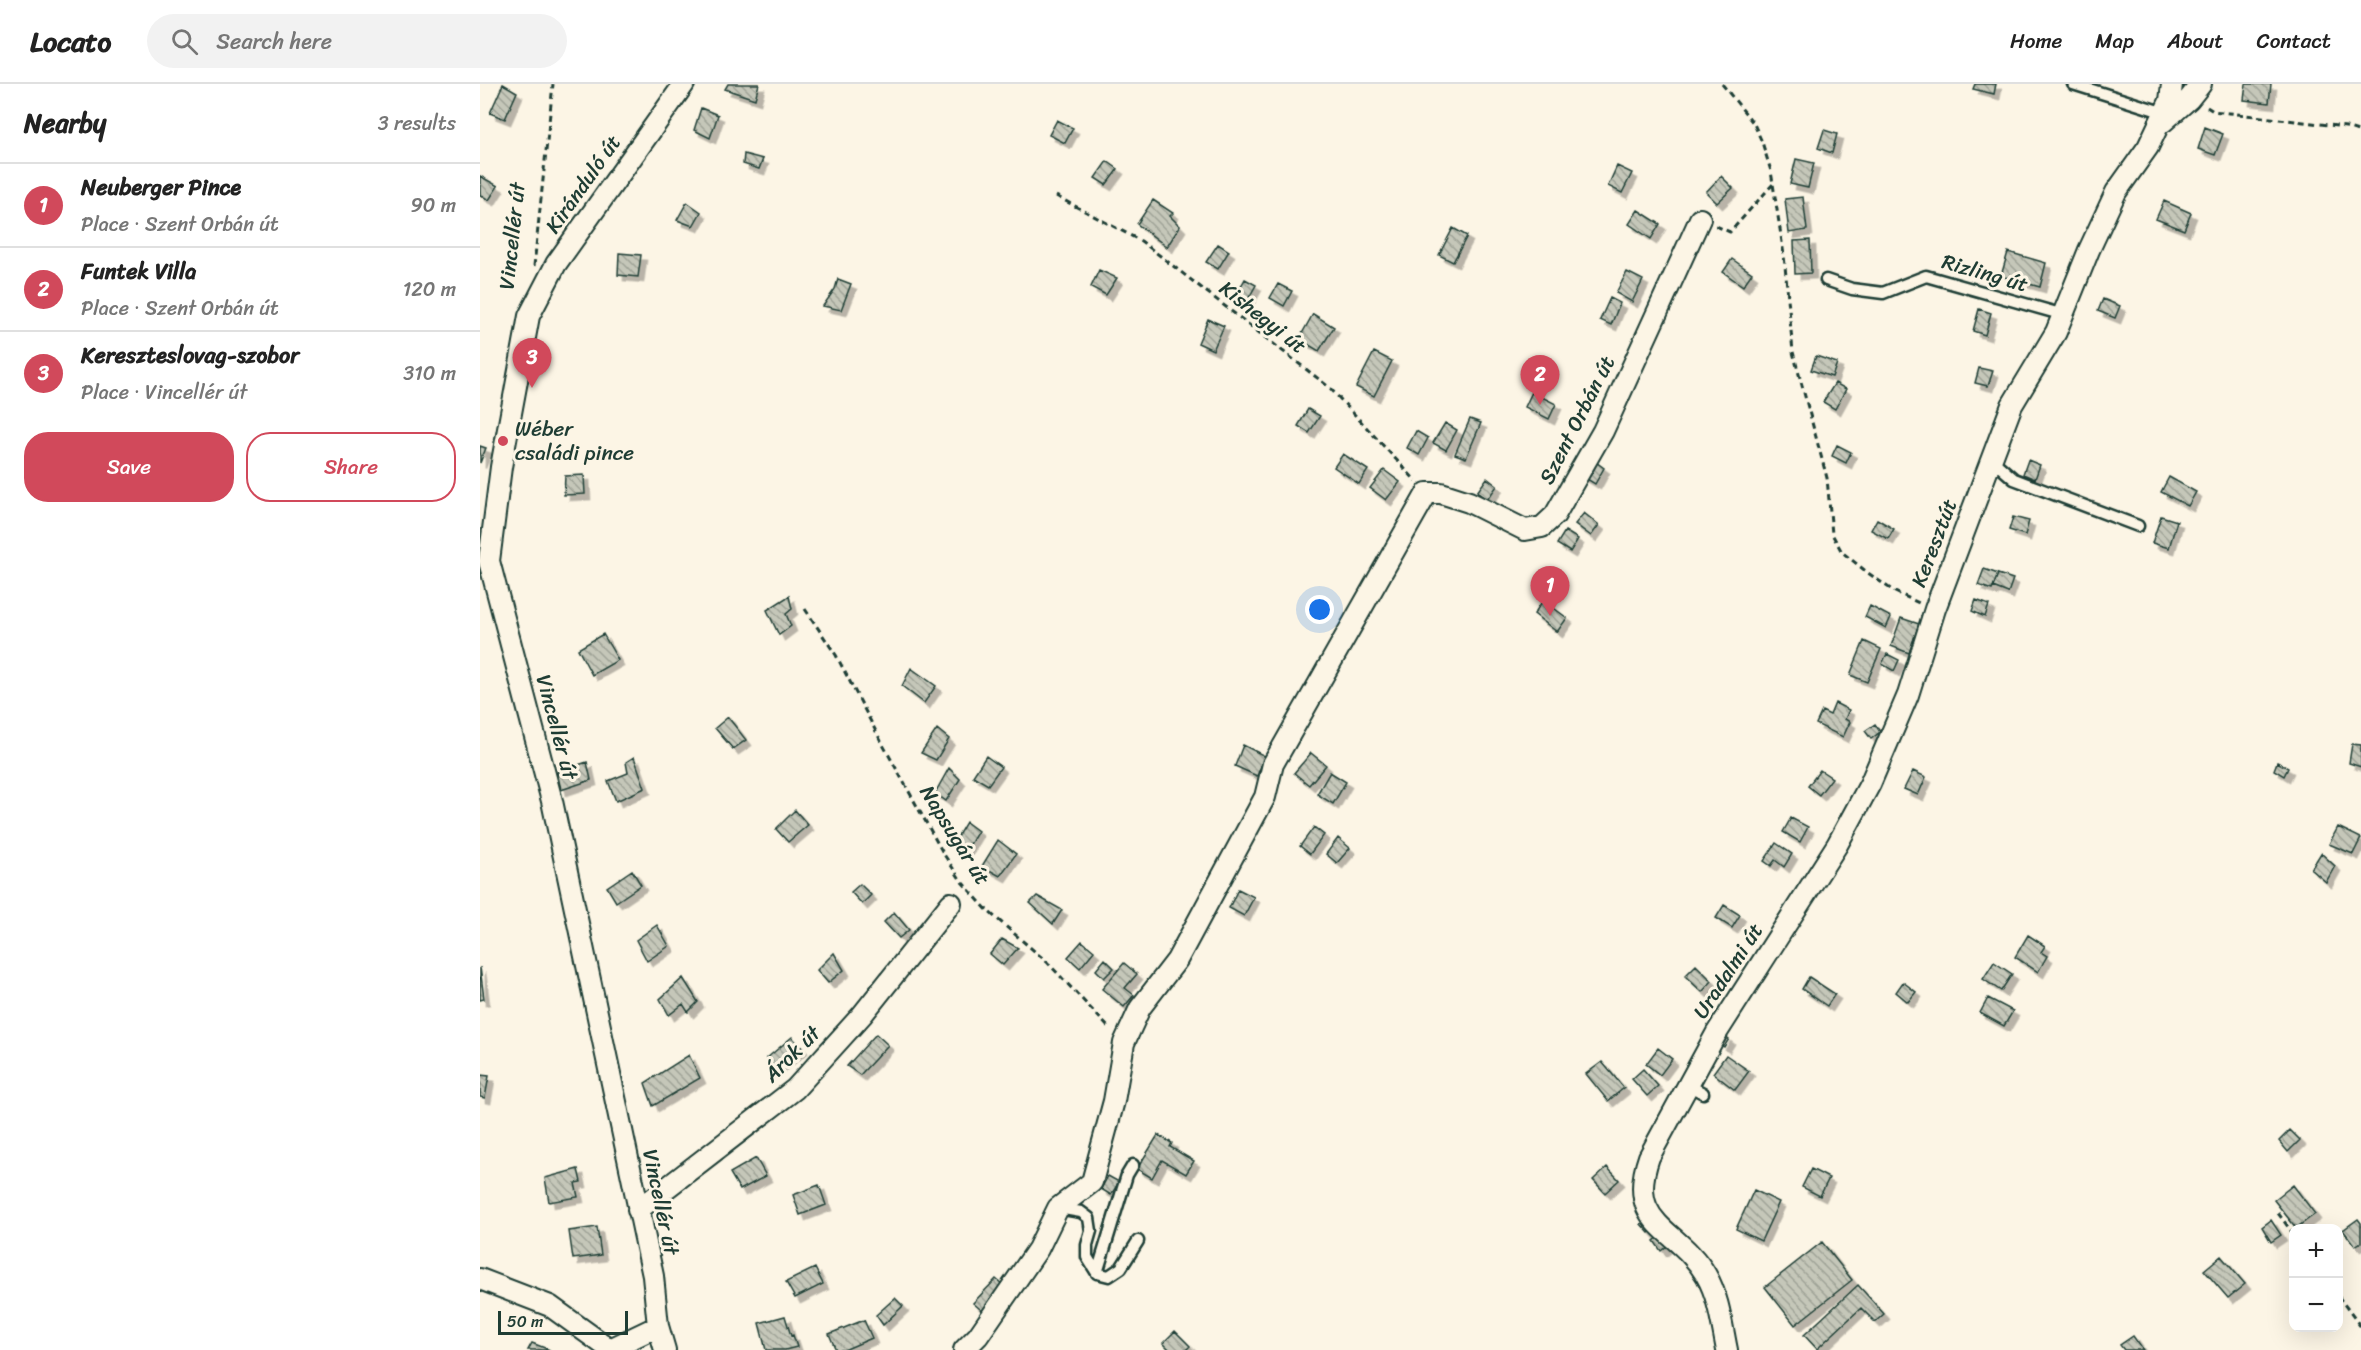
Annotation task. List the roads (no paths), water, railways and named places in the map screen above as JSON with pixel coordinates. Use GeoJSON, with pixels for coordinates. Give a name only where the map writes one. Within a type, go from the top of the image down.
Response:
{"type":"FeatureCollection","features":[{"type":"Feature","properties":{"kind":"street","name":"Kiránduló út"},"geometry":{"type":"LineString","coordinates":[[529,316],[556,264],[684,84]]}},
{"type":"Feature","properties":{"kind":"street"},"geometry":{"type":"LineString","coordinates":[[2162,120],[2182,88]]}},
{"type":"Feature","properties":{"kind":"street","name":"Keresztút"},"geometry":{"type":"LineString","coordinates":[[1935,609],[2012,405],[2040,361],[2064,315],[2089,250],[2116,192],[2148,147],[2162,120]]}},
{"type":"Feature","properties":{"kind":"street","name":"Szent Orbán út"},"geometry":{"type":"LineString","coordinates":[[1058,1208],[1092,1182],[1114,1101],[1124,1043],[1140,1008],[1177,960],[1265,797],[1273,764],[1427,493],[1441,493],[1469,502],[1525,530],[1542,527],[1555,515],[1603,431],[1700,219]]}},
{"type":"Feature","properties":{"kind":"street","name":"Vincellér út"},"geometry":{"type":"LineString","coordinates":[[529,316],[501,467],[489,561],[552,801],[653,1276],[658,1326],[665,1350]]}},
{"type":"Feature","properties":{"kind":"street","name":"Uradalmi út"},"geometry":{"type":"LineString","coordinates":[[1727,1350],[1714,1294],[1706,1275],[1690,1254],[1654,1220],[1644,1202],[1642,1178],[1649,1157],[1696,1089],[1716,1034],[1837,845],[1860,804],[1908,695],[1935,609]]}},
{"type":"Feature","properties":{"kind":"street","name":"Árok út"},"geometry":{"type":"LineString","coordinates":[[638,1210],[795,1089],[862,1015],[951,903]]}},
{"type":"Feature","properties":{"kind":"street"},"geometry":{"type":"LineString","coordinates":[[964,1350],[978,1336],[1038,1249],[1058,1208]]}},
{"type":"Feature","properties":{"kind":"street"},"geometry":{"type":"LineString","coordinates":[[480,1279],[550,1306],[610,1350],[658,1326]]}},
{"type":"Feature","properties":{"kind":"lane"},"geometry":{"type":"LineString","coordinates":[[2073,84],[2162,120]]}},
{"type":"Feature","properties":{"kind":"lane","name":"Rizling út"},"geometry":{"type":"LineString","coordinates":[[1827,280],[1852,289],[1883,293],[1926,276],[2064,315]]}},
{"type":"Feature","properties":{"kind":"lane"},"geometry":{"type":"LineString","coordinates":[[1991,459],[2014,479],[2138,526]]}},
{"type":"Feature","properties":{"kind":"lane"},"geometry":{"type":"LineString","coordinates":[[1097,1273],[1127,1175],[1133,1165]]}},
{"type":"Feature","properties":{"kind":"lane"},"geometry":{"type":"LineString","coordinates":[[1058,1208],[1081,1212],[1089,1218],[1091,1231],[1087,1245],[1087,1257],[1097,1273],[1109,1276],[1121,1268],[1138,1241]]}},
{"type":"Feature","properties":{"kind":"place","name":"Kereszteslovag-szobor"},"geometry":{"type":"Point","coordinates":[532,388]}},
{"type":"Feature","properties":{"kind":"place","name":"Funtek Villa"},"geometry":{"type":"Point","coordinates":[1540,405]}},
{"type":"Feature","properties":{"kind":"place","name":"Wéber családi pince"},"geometry":{"type":"Point","coordinates":[503,441]}},
{"type":"Feature","properties":{"kind":"place","name":"Neuberger Pince"},"geometry":{"type":"Point","coordinates":[1550,616]}}]}
